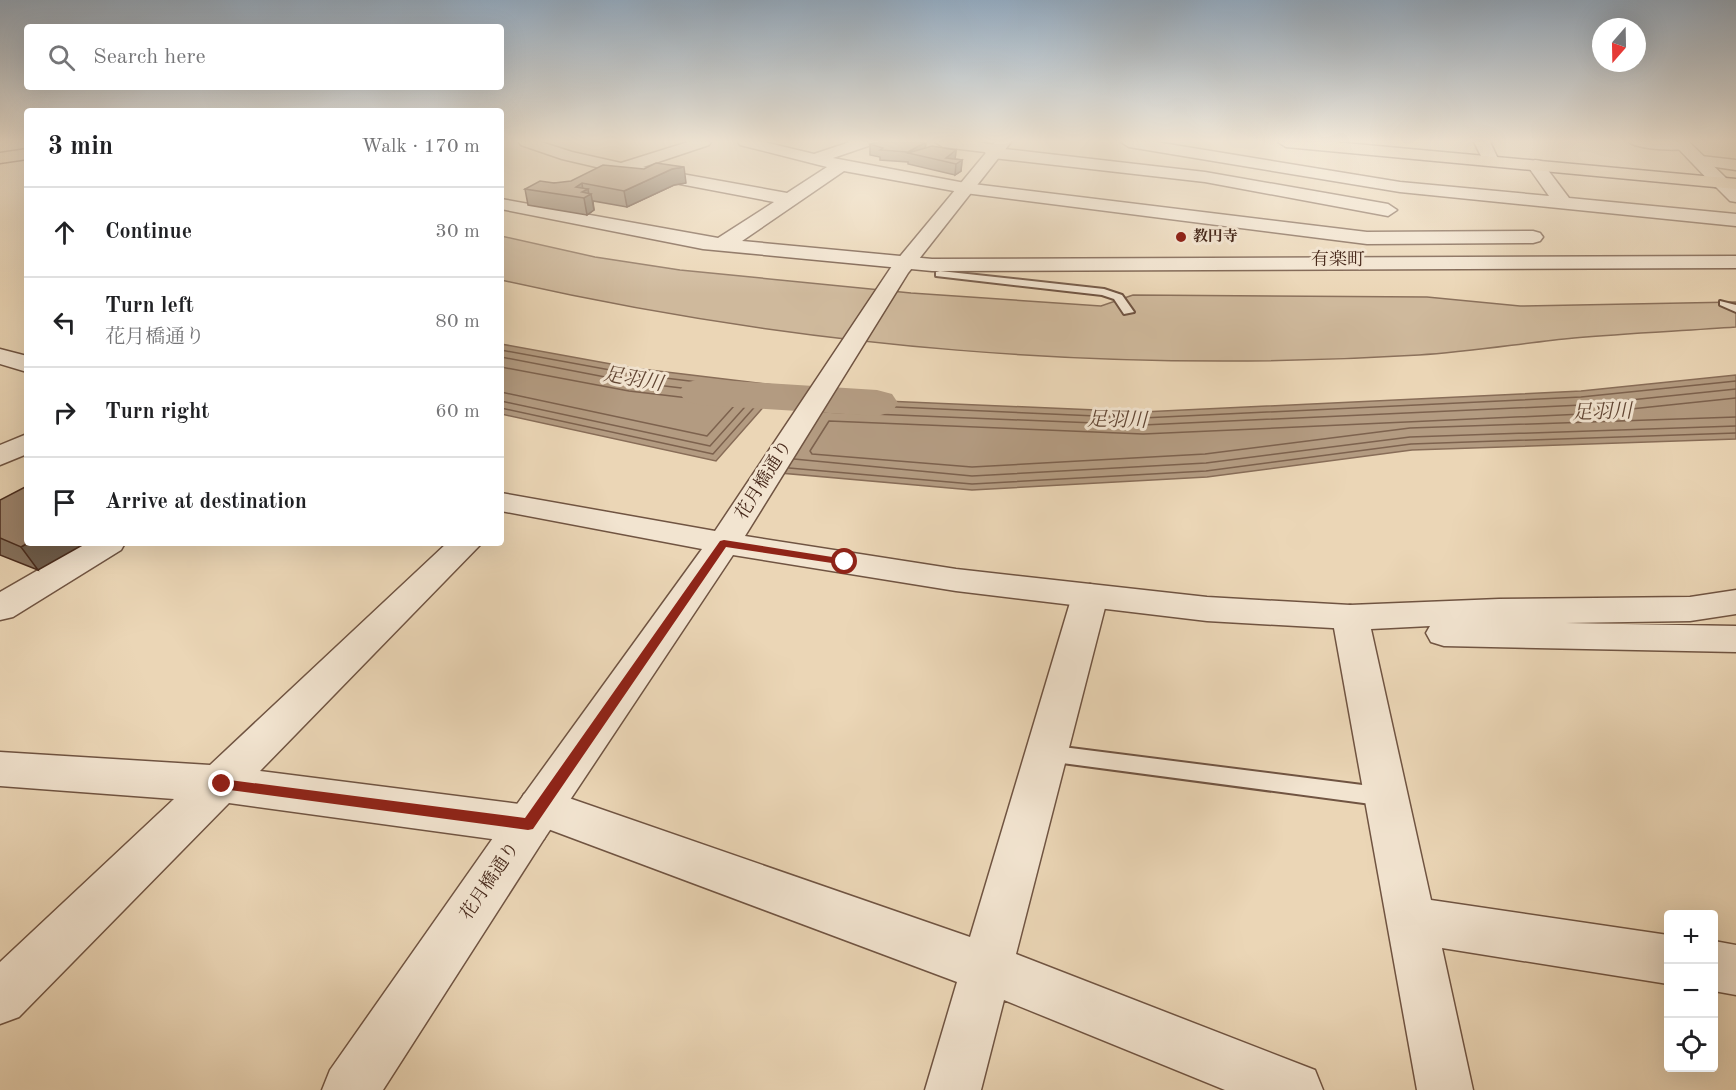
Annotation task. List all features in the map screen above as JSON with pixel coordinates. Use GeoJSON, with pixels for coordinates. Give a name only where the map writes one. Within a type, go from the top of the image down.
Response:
{"type":"FeatureCollection","features":[{"type":"Feature","properties":{"kind":"street"},"geometry":{"type":"LineString","coordinates":[[757,193],[790,199]]}},
{"type":"Feature","properties":{"kind":"street"},"geometry":{"type":"LineString","coordinates":[[722,245],[799,193]]}},
{"type":"Feature","properties":{"kind":"street","name":"花月橋通り"},"geometry":{"type":"LineString","coordinates":[[350,1090],[534,816],[729,534],[901,267],[961,193]]}},
{"type":"Feature","properties":{"kind":"street"},"geometry":{"type":"LineString","coordinates":[[1004,193],[1077,202],[1283,219],[1367,238],[1536,228]]}},
{"type":"Feature","properties":{"kind":"street"},"geometry":{"type":"LineString","coordinates":[[1077,202],[1082,193]]}},
{"type":"Feature","properties":{"kind":"street"},"geometry":{"type":"LineString","coordinates":[[1292,193],[1411,211]]}},
{"type":"Feature","properties":{"kind":"street"},"geometry":{"type":"LineString","coordinates":[[1367,238],[1397,193]]}},
{"type":"Feature","properties":{"kind":"street"},"geometry":{"type":"LineString","coordinates":[[1459,193],[1736,220]]}},
{"type":"Feature","properties":{"kind":"street"},"geometry":{"type":"LineString","coordinates":[[1556,193],[1563,203]]}},
{"type":"Feature","properties":{"kind":"street"},"geometry":{"type":"LineString","coordinates":[[1283,219],[1298,194]]}},
{"type":"Feature","properties":{"kind":"street"},"geometry":{"type":"LineString","coordinates":[[504,204],[538,195]]}},
{"type":"Feature","properties":{"kind":"street"},"geometry":{"type":"LineString","coordinates":[[1510,198],[1536,228],[1573,263]]}},
{"type":"Feature","properties":{"kind":"street"},"geometry":{"type":"LineString","coordinates":[[504,204],[565,214],[603,225],[722,245],[901,267],[1732,262]]}},
{"type":"Feature","properties":{"kind":"street"},"geometry":{"type":"LineString","coordinates":[[1260,207],[1283,219]]}},
{"type":"Feature","properties":{"kind":"street"},"geometry":{"type":"LineString","coordinates":[[1661,213],[1688,233]]}},
{"type":"Feature","properties":{"kind":"street"},"geometry":{"type":"LineString","coordinates":[[1479,218],[1536,228]]}},
{"type":"Feature","properties":{"kind":"street"},"geometry":{"type":"LineString","coordinates":[[1367,238],[1381,264]]}},
{"type":"Feature","properties":{"kind":"street"},"geometry":{"type":"LineString","coordinates":[[1705,245],[1732,262]]}},
{"type":"Feature","properties":{"kind":"street"},"geometry":{"type":"LineString","coordinates":[[0,356],[24,363]]}},
{"type":"Feature","properties":{"kind":"street"},"geometry":{"type":"LineString","coordinates":[[0,456],[24,444]]}},
{"type":"Feature","properties":{"kind":"street"},"geometry":{"type":"LineString","coordinates":[[504,505],[729,534],[956,580],[1207,609],[1352,623],[1732,640]]}},
{"type":"Feature","properties":{"kind":"street"},"geometry":{"type":"LineString","coordinates":[[0,608],[104,546]]}},
{"type":"Feature","properties":{"kind":"street"},"geometry":{"type":"LineString","coordinates":[[0,998],[222,784],[463,546]]}},
{"type":"Feature","properties":{"kind":"street"},"geometry":{"type":"LineString","coordinates":[[953,1090],[1090,596]]}},
{"type":"Feature","properties":{"kind":"street"},"geometry":{"type":"LineString","coordinates":[[1352,623],[1499,611],[1690,609],[1736,602]]}},
{"type":"Feature","properties":{"kind":"street"},"geometry":{"type":"LineString","coordinates":[[1352,623],[1445,1090]]}},
{"type":"Feature","properties":{"kind":"street"},"geometry":{"type":"LineString","coordinates":[[0,769],[222,784],[534,816],[987,968],[1294,1090]]}},
{"type":"Feature","properties":{"kind":"street"},"geometry":{"type":"LineString","coordinates":[[1411,920],[1664,958]]}},
{"type":"Feature","properties":{"kind":"street"},"geometry":{"type":"LineString","coordinates":[[1718,967],[1736,970]]}},
{"type":"Feature","properties":{"kind":"lane"},"geometry":{"type":"LineString","coordinates":[[940,274],[1104,292],[1118,297],[1128,312]]}},
{"type":"Feature","properties":{"kind":"lane"},"geometry":{"type":"LineString","coordinates":[[1724,303],[1736,309]]}},
{"type":"Feature","properties":{"kind":"lane"},"geometry":{"type":"LineString","coordinates":[[1047,753],[1387,797]]}},
{"type":"Feature","properties":{"kind":"shaded area"},"geometry":{"type":"Polygon","coordinates":[[[504,237],[595,257],[680,270],[911,293],[1101,306],[1133,295],[1427,297],[1520,306],[1736,302],[1736,327],[1574,338],[1438,354],[1304,360],[1189,361],[1073,358],[842,339],[614,304],[504,281],[504,237]]]}},
{"type":"Feature","properties":{"kind":"water"},"geometry":{"type":"Polygon","coordinates":[[[504,345],[633,368],[782,386],[716,461],[504,415],[504,345]]]}},
{"type":"Feature","properties":{"kind":"water"},"geometry":{"type":"Polygon","coordinates":[[[1736,375],[1736,439],[1412,450],[1207,477],[972,490],[769,472],[816,398],[1142,412],[1581,391],[1736,375]]]}},
{"type":"Feature","properties":{"kind":"building"},"geometry":{"type":"Polygon","coordinates":[[[550,193],[591,194],[584,198],[550,193]]]}},
{"type":"Feature","properties":{"kind":"building"},"geometry":{"type":"Polygon","coordinates":[[[24,488],[24,545],[21,547],[0,538],[0,500],[24,488]]]}},
{"type":"Feature","properties":{"kind":"waterway","name":"足羽川"},"geometry":{"type":"LineString","coordinates":[[700,392],[877,403]]}},
{"type":"Feature","properties":{"kind":"place","name":"教円寺"},"geometry":{"type":"Point","coordinates":[1181,237]}},
{"type":"Feature","properties":{"kind":"district","name":"有楽町"},"geometry":{"type":"Point","coordinates":[1338,260]}},
{"type":"Feature","properties":{"kind":"route"},"geometry":{"type":"LineString","coordinates":[[222,784],[528,825],[724,543],[845,562]]}}]}
